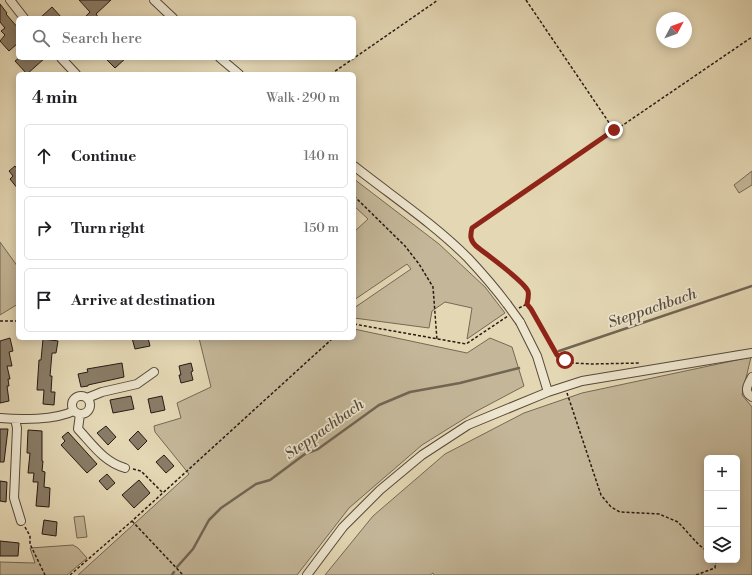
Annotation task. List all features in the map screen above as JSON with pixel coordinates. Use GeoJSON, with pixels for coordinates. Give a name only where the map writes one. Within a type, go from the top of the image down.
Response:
{"type":"FeatureCollection","features":[{"type":"Feature","properties":{"kind":"street"},"geometry":{"type":"LineString","coordinates":[[10,0],[22,16]]}},
{"type":"Feature","properties":{"kind":"street"},"geometry":{"type":"LineString","coordinates":[[154,0],[171,16]]}},
{"type":"Feature","properties":{"kind":"street"},"geometry":{"type":"LineString","coordinates":[[63,60],[74,72]]}},
{"type":"Feature","properties":{"kind":"street"},"geometry":{"type":"LineString","coordinates":[[222,60],[237,72]]}},
{"type":"Feature","properties":{"kind":"street"},"geometry":{"type":"LineString","coordinates":[[356,168],[456,247],[489,280],[520,322],[537,356],[548,392]]}},
{"type":"Feature","properties":{"kind":"street"},"geometry":{"type":"LineString","coordinates":[[307,575],[343,527],[380,490],[422,455],[468,425],[548,392],[582,381],[752,353]]}},
{"type":"Feature","properties":{"kind":"street"},"geometry":{"type":"LineString","coordinates":[[125,468],[114,465],[104,457],[78,429],[77,413],[72,403],[75,398],[81,396],[87,398],[102,392],[137,384],[154,372]]}},
{"type":"Feature","properties":{"kind":"street"},"geometry":{"type":"LineString","coordinates":[[752,377],[747,386],[747,391],[752,397]]}},
{"type":"Feature","properties":{"kind":"street"},"geometry":{"type":"LineString","coordinates":[[0,418],[15,419],[86,413],[90,403],[87,398]]}},
{"type":"Feature","properties":{"kind":"street"},"geometry":{"type":"LineString","coordinates":[[15,419],[17,428],[14,498],[21,521]]}},
{"type":"Feature","properties":{"kind":"path"},"geometry":{"type":"LineString","coordinates":[[356,57],[438,0]]}},
{"type":"Feature","properties":{"kind":"path"},"geometry":{"type":"LineString","coordinates":[[526,0],[614,130]]}},
{"type":"Feature","properties":{"kind":"path"},"geometry":{"type":"LineString","coordinates":[[519,308],[527,304],[529,299],[528,291],[522,283],[476,246],[471,240],[470,235],[472,228],[752,37]]}},
{"type":"Feature","properties":{"kind":"path"},"geometry":{"type":"LineString","coordinates":[[334,72],[351,60]]}},
{"type":"Feature","properties":{"kind":"path"},"geometry":{"type":"LineString","coordinates":[[356,198],[405,246],[420,264],[433,287],[437,340]]}},
{"type":"Feature","properties":{"kind":"path"},"geometry":{"type":"LineString","coordinates":[[527,304],[557,355],[565,360],[574,363],[592,364],[644,363],[645,370]]}},
{"type":"Feature","properties":{"kind":"path"},"geometry":{"type":"LineString","coordinates":[[356,324],[466,344],[513,312]]}},
{"type":"Feature","properties":{"kind":"path"},"geometry":{"type":"LineString","coordinates":[[0,321],[16,321]]}},
{"type":"Feature","properties":{"kind":"path"},"geometry":{"type":"LineString","coordinates":[[70,575],[132,521],[162,492],[331,340]]}},
{"type":"Feature","properties":{"kind":"path"},"geometry":{"type":"LineString","coordinates":[[565,386],[601,495],[611,507],[620,512],[659,514],[678,522],[704,549]]}},
{"type":"Feature","properties":{"kind":"path"},"geometry":{"type":"LineString","coordinates":[[125,468],[141,471],[162,492]]}},
{"type":"Feature","properties":{"kind":"path"},"geometry":{"type":"LineString","coordinates":[[21,521],[30,536],[30,544],[45,575]]}},
{"type":"Feature","properties":{"kind":"path"},"geometry":{"type":"LineString","coordinates":[[132,521],[145,537],[183,575]]}},
{"type":"Feature","properties":{"kind":"path"},"geometry":{"type":"LineString","coordinates":[[696,575],[715,568],[716,563]]}},
{"type":"Feature","properties":{"kind":"shaded area"},"geometry":{"type":"Polygon","coordinates":[[[752,171],[752,185],[739,193],[734,185],[752,171]]]}},
{"type":"Feature","properties":{"kind":"shaded area"},"geometry":{"type":"Polygon","coordinates":[[[356,181],[439,244],[485,287],[505,313],[467,339],[472,308],[445,302],[432,311],[429,328],[356,318],[356,307],[411,269],[407,264],[356,299],[356,230],[368,219],[356,208],[356,181]]]}},
{"type":"Feature","properties":{"kind":"shaded area"},"geometry":{"type":"Polygon","coordinates":[[[0,242],[16,264],[16,305],[0,315],[0,242]]]}},
{"type":"Feature","properties":{"kind":"shaded area"},"geometry":{"type":"Polygon","coordinates":[[[356,329],[467,353],[490,338],[512,347],[524,386],[475,412],[422,445],[349,508],[297,575],[78,575],[189,474],[155,432],[154,426],[181,418],[177,403],[211,387],[199,340],[356,340],[356,329]]]}},
{"type":"Feature","properties":{"kind":"shaded area"},"geometry":{"type":"Polygon","coordinates":[[[751,357],[742,395],[752,407],[752,575],[434,575],[433,573],[430,575],[325,575],[373,516],[445,454],[524,413],[582,393],[751,357]]]}},
{"type":"Feature","properties":{"kind":"shaded area"},"geometry":{"type":"Polygon","coordinates":[[[84,516],[87,537],[77,538],[74,517],[84,516]]]}},
{"type":"Feature","properties":{"kind":"shaded area"},"geometry":{"type":"Polygon","coordinates":[[[73,545],[78,548],[87,558],[67,575],[0,575],[0,562],[35,563],[30,548],[73,545]]]}},
{"type":"Feature","properties":{"kind":"building"},"geometry":{"type":"Polygon","coordinates":[[[79,0],[111,0],[96,14],[98,16],[86,16],[90,12],[79,0]]]}},
{"type":"Feature","properties":{"kind":"building"},"geometry":{"type":"Polygon","coordinates":[[[0,4],[16,26],[16,45],[9,51],[0,41],[5,35],[1,31],[5,28],[0,22],[0,4]]]}},
{"type":"Feature","properties":{"kind":"building"},"geometry":{"type":"Polygon","coordinates":[[[52,7],[60,16],[42,16],[52,7]]]}},
{"type":"Feature","properties":{"kind":"building"},"geometry":{"type":"Polygon","coordinates":[[[43,60],[29,72],[25,72],[15,61],[43,60]]]}},
{"type":"Feature","properties":{"kind":"building"},"geometry":{"type":"Polygon","coordinates":[[[107,60],[124,60],[115,68],[107,60]]]}},
{"type":"Feature","properties":{"kind":"building"},"geometry":{"type":"Polygon","coordinates":[[[15,166],[16,167],[16,186],[10,179],[13,176],[9,171],[15,166]]]}},
{"type":"Feature","properties":{"kind":"building"},"geometry":{"type":"Polygon","coordinates":[[[10,338],[13,351],[9,352],[12,366],[7,366],[10,379],[8,379],[9,386],[7,386],[9,401],[0,403],[0,341],[10,338]]]}},
{"type":"Feature","properties":{"kind":"building"},"geometry":{"type":"Polygon","coordinates":[[[43,340],[58,341],[56,353],[52,353],[50,376],[52,376],[51,392],[55,392],[54,405],[43,404],[44,390],[37,390],[39,360],[41,360],[43,340]]]}},
{"type":"Feature","properties":{"kind":"building"},"geometry":{"type":"Polygon","coordinates":[[[133,340],[148,340],[150,346],[135,349],[133,340]]]}},
{"type":"Feature","properties":{"kind":"building"},"geometry":{"type":"Polygon","coordinates":[[[122,363],[124,377],[81,387],[78,374],[88,372],[87,369],[122,363]]]}},
{"type":"Feature","properties":{"kind":"building"},"geometry":{"type":"Polygon","coordinates":[[[191,363],[193,380],[181,383],[179,366],[191,363]]]}},
{"type":"Feature","properties":{"kind":"building"},"geometry":{"type":"Polygon","coordinates":[[[131,396],[134,409],[113,413],[110,400],[131,396]]]}},
{"type":"Feature","properties":{"kind":"building"},"geometry":{"type":"Polygon","coordinates":[[[162,396],[165,410],[151,413],[148,399],[162,396]]]}},
{"type":"Feature","properties":{"kind":"building"},"geometry":{"type":"Polygon","coordinates":[[[106,426],[116,437],[108,445],[97,433],[106,426]]]}},
{"type":"Feature","properties":{"kind":"building"},"geometry":{"type":"Polygon","coordinates":[[[0,429],[8,429],[4,462],[0,462],[0,429]]]}},
{"type":"Feature","properties":{"kind":"building"},"geometry":{"type":"Polygon","coordinates":[[[28,430],[42,431],[42,471],[45,472],[44,487],[50,488],[49,507],[36,506],[38,482],[33,482],[34,473],[28,473],[30,453],[27,453],[28,430]]]}},
{"type":"Feature","properties":{"kind":"building"},"geometry":{"type":"Polygon","coordinates":[[[138,431],[147,441],[138,450],[129,440],[138,431]]]}},
{"type":"Feature","properties":{"kind":"building"},"geometry":{"type":"Polygon","coordinates":[[[68,432],[97,464],[87,473],[61,445],[65,441],[62,437],[68,432]]]}},
{"type":"Feature","properties":{"kind":"building"},"geometry":{"type":"Polygon","coordinates":[[[164,455],[174,466],[166,473],[156,462],[164,455]]]}},
{"type":"Feature","properties":{"kind":"building"},"geometry":{"type":"Polygon","coordinates":[[[107,474],[115,483],[107,490],[99,481],[107,474]]]}},
{"type":"Feature","properties":{"kind":"building"},"geometry":{"type":"Polygon","coordinates":[[[139,480],[150,493],[134,508],[122,495],[139,480]]]}},
{"type":"Feature","properties":{"kind":"building"},"geometry":{"type":"Polygon","coordinates":[[[0,481],[7,482],[6,502],[0,501],[0,481]]]}},
{"type":"Feature","properties":{"kind":"building"},"geometry":{"type":"Polygon","coordinates":[[[44,520],[57,522],[56,536],[42,534],[44,520]]]}},
{"type":"Feature","properties":{"kind":"building"},"geometry":{"type":"Polygon","coordinates":[[[0,541],[19,543],[18,556],[0,556],[0,541]]]}},
{"type":"Feature","properties":{"kind":"waterway","name":"Steppachbach"},"geometry":{"type":"LineString","coordinates":[[559,351],[752,286]]}},
{"type":"Feature","properties":{"kind":"waterway","name":"Steppachbach"},"geometry":{"type":"LineString","coordinates":[[177,567],[193,549],[209,520],[221,508],[256,484],[270,480],[305,454],[318,449],[379,405],[410,392],[460,383],[519,368]]}},
{"type":"Feature","properties":{"kind":"route"},"geometry":{"type":"LineString","coordinates":[[565,360],[557,355],[527,304],[529,299],[528,291],[522,283],[476,246],[471,240],[470,235],[472,228],[614,130]]}}]}
